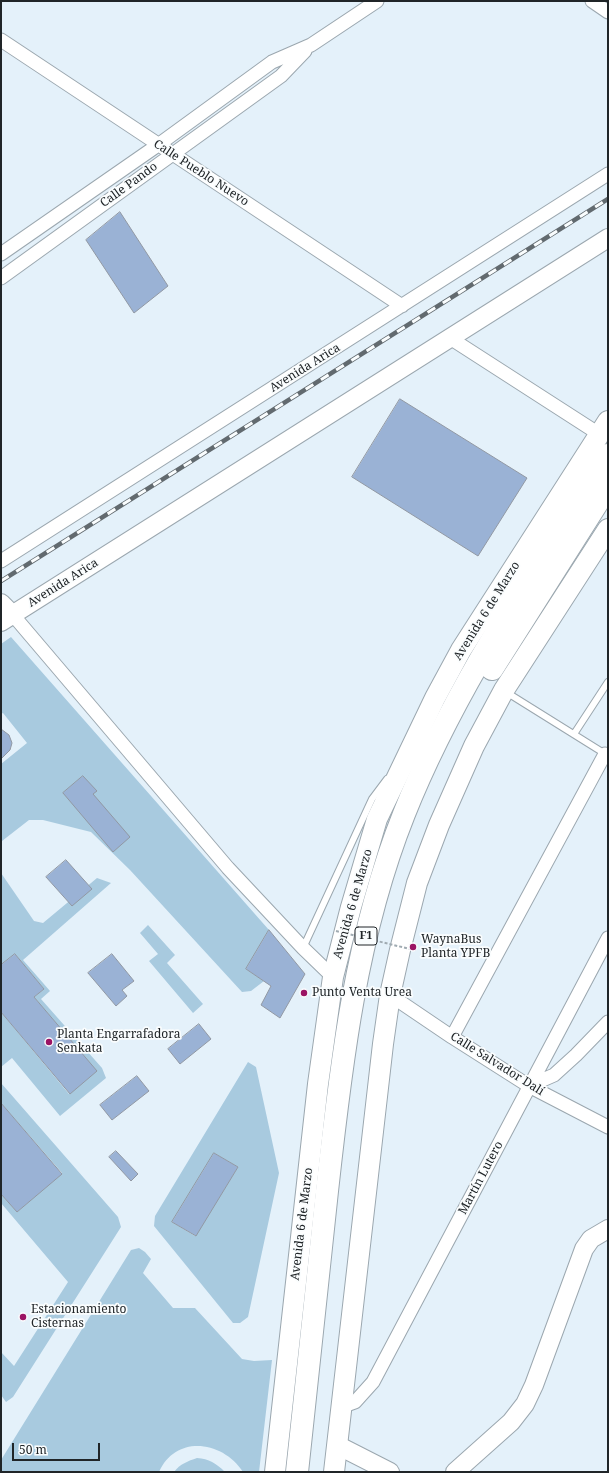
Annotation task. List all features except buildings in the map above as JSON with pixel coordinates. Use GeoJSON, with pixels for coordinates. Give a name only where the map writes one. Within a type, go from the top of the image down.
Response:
{"type":"FeatureCollection","features":[{"type":"Feature","properties":{"kind":"highway","name":"Avenida 6 de Marzo"},"geometry":{"type":"LineString","coordinates":[[297,1472],[339,1088],[354,996],[375,900],[404,814],[442,729],[517,599],[608,455]]}},
{"type":"Feature","properties":{"kind":"highway","name":"F1"},"geometry":{"type":"LineString","coordinates":[[312,1472],[352,1090],[367,990],[374,956],[389,905],[416,824],[454,739],[484,682],[608,486]]}},
{"type":"Feature","properties":{"kind":"main road","name":"Avenida Arica"},"geometry":{"type":"LineString","coordinates":[[5,613],[450,338],[608,238]]}},
{"type":"Feature","properties":{"kind":"main road","name":"Avenida 6 de Marzo"},"geometry":{"type":"LineString","coordinates":[[275,1472],[318,1084],[333,977],[351,907],[378,819],[411,746],[461,650],[604,428]]}},
{"type":"Feature","properties":{"kind":"main road"},"geometry":{"type":"LineString","coordinates":[[334,1472],[377,1089],[390,995],[418,883],[439,825],[474,746],[504,690],[608,529]]}},
{"type":"Feature","properties":{"kind":"main road"},"geometry":{"type":"LineString","coordinates":[[454,1472],[511,1422],[524,1404],[534,1385],[584,1249],[591,1239],[608,1229]]}},
{"type":"Feature","properties":{"kind":"main road"},"geometry":{"type":"LineString","coordinates":[[337,1445],[390,1472]]}},
{"type":"Feature","properties":{"kind":"street","name":"Calle Pando"},"geometry":{"type":"LineString","coordinates":[[1,254],[158,145],[272,62],[311,45],[377,1]]}},
{"type":"Feature","properties":{"kind":"street"},"geometry":{"type":"LineString","coordinates":[[592,1],[608,12]]}},
{"type":"Feature","properties":{"kind":"street","name":"Calle Pueblo Nuevo"},"geometry":{"type":"LineString","coordinates":[[1,40],[402,306]]}},
{"type":"Feature","properties":{"kind":"street","name":"Calle Pando"},"geometry":{"type":"LineString","coordinates":[[1,278],[281,76],[311,45]]}},
{"type":"Feature","properties":{"kind":"street","name":"Avenida Arica"},"geometry":{"type":"LineString","coordinates":[[1,561],[608,174]]}},
{"type":"Feature","properties":{"kind":"street"},"geometry":{"type":"LineString","coordinates":[[450,338],[604,428]]}},
{"type":"Feature","properties":{"kind":"street"},"geometry":{"type":"LineString","coordinates":[[5,613],[228,868],[303,948],[333,977]]}},
{"type":"Feature","properties":{"kind":"street"},"geometry":{"type":"LineString","coordinates":[[452,1037],[607,755]]}},
{"type":"Feature","properties":{"kind":"street","name":"Martín Lutero"},"geometry":{"type":"LineString","coordinates":[[341,1407],[355,1402],[373,1382],[608,938]]}},
{"type":"Feature","properties":{"kind":"street","name":"Calle Salvador Dalí"},"geometry":{"type":"LineString","coordinates":[[390,995],[529,1086],[608,1127]]}},
{"type":"Feature","properties":{"kind":"street"},"geometry":{"type":"LineString","coordinates":[[529,1086],[554,1075],[608,1022]]}},
{"type":"Feature","properties":{"kind":"lane"},"geometry":{"type":"LineString","coordinates":[[574,734],[608,682]]}},
{"type":"Feature","properties":{"kind":"lane"},"geometry":{"type":"LineString","coordinates":[[504,690],[607,755]]}},
{"type":"Feature","properties":{"kind":"lane"},"geometry":{"type":"LineString","coordinates":[[394,769],[411,746]]}},
{"type":"Feature","properties":{"kind":"lane"},"geometry":{"type":"LineString","coordinates":[[303,948],[372,799],[390,775]]}},
{"type":"Feature","properties":{"kind":"path"},"geometry":{"type":"LineString","coordinates":[[336,931],[414,950]]}},
{"type":"Feature","properties":{"kind":"shaded area"},"geometry":{"type":"Polygon","coordinates":[[[11,637],[269,930],[246,969],[264,981],[251,991],[242,992],[130,870],[91,832],[43,820],[29,820],[2,841],[1,845],[1,764],[27,743],[3,713],[1,714],[1,644],[11,637]]]}},
{"type":"Feature","properties":{"kind":"shaded area"},"geometry":{"type":"Polygon","coordinates":[[[1,873],[34,921],[43,923],[97,878],[111,883],[23,960],[50,991],[41,999],[102,1068],[106,1078],[60,1116],[12,1058],[1,1067],[1,1012],[69,1094],[96,1071],[34,997],[44,989],[15,954],[1,965],[1,873]]]}},
{"type":"Feature","properties":{"kind":"shaded area"},"geometry":{"type":"Polygon","coordinates":[[[148,925],[175,955],[167,963],[203,1004],[193,1013],[149,961],[158,954],[140,933],[148,925]]]}},
{"type":"Feature","properties":{"kind":"shaded area"},"geometry":{"type":"Polygon","coordinates":[[[248,1062],[256,1067],[279,1173],[248,1317],[240,1323],[233,1323],[154,1226],[155,1216],[248,1062]],[[214,1153],[172,1222],[195,1236],[238,1167],[214,1153]]]}},
{"type":"Feature","properties":{"kind":"shaded area"},"geometry":{"type":"Polygon","coordinates":[[[1,1083],[118,1217],[121,1227],[13,1397],[6,1402],[1,1395],[1,1352],[14,1366],[68,1282],[1,1203],[1,1194],[17,1212],[62,1173],[1,1103],[1,1083]]]}},
{"type":"Feature","properties":{"kind":"shaded area"},"geometry":{"type":"Polygon","coordinates":[[[139,1248],[151,1259],[143,1273],[173,1308],[195,1308],[242,1359],[254,1361],[272,1360],[259,1472],[243,1472],[224,1454],[212,1448],[200,1446],[188,1447],[176,1452],[167,1460],[159,1472],[1,1472],[1,1460],[131,1250],[139,1248]]]}},
{"type":"Feature","properties":{"kind":"shaded area"},"geometry":{"type":"Polygon","coordinates":[[[197,1458],[212,1462],[225,1472],[174,1472],[182,1465],[197,1458]]]}},
{"type":"Feature","properties":{"kind":"railway"},"geometry":{"type":"LineString","coordinates":[[1,581],[608,199]]}},
{"type":"Feature","properties":{"kind":"place","name":"WaynaBus Planta YPFB"},"geometry":{"type":"Point","coordinates":[413,947]}},
{"type":"Feature","properties":{"kind":"place","name":"Punto Venta Urea"},"geometry":{"type":"Point","coordinates":[304,993]}},
{"type":"Feature","properties":{"kind":"place","name":"Planta Engarrafadora Senkata"},"geometry":{"type":"Point","coordinates":[49,1042]}},
{"type":"Feature","properties":{"kind":"place","name":"Estacionamiento Cisternas"},"geometry":{"type":"Point","coordinates":[23,1317]}}]}
